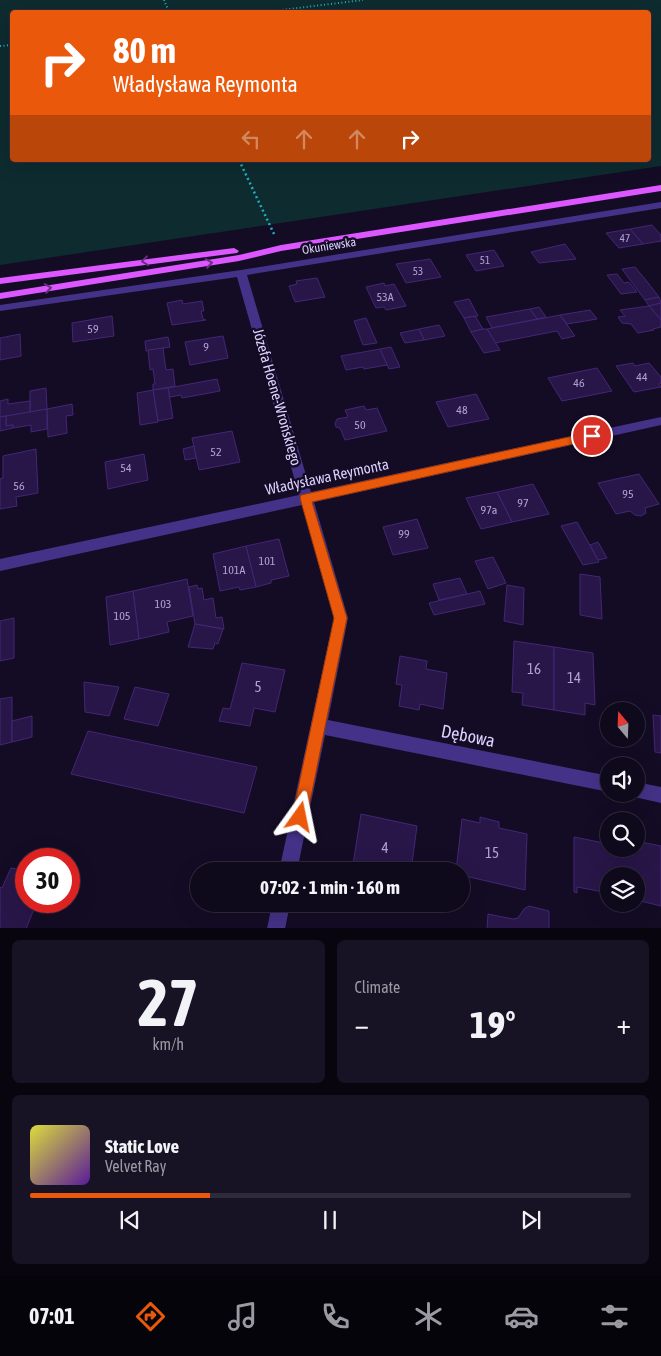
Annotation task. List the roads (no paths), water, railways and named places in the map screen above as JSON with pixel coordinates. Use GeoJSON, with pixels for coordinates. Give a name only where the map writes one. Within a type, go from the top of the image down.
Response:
{"type":"FeatureCollection","features":[{"type":"Feature","properties":{"kind":"main road","name":"Okuniewska"},"geometry":{"type":"LineString","coordinates":[[0,296],[239,258],[281,248],[661,188]]}},
{"type":"Feature","properties":{"kind":"main road","name":"Okuniewska"},"geometry":{"type":"LineString","coordinates":[[0,281],[250,248],[281,248]]}},
{"type":"Feature","properties":{"kind":"street","name":"Okuniewska"},"geometry":{"type":"LineString","coordinates":[[0,308],[241,273],[661,204]]}},
{"type":"Feature","properties":{"kind":"street","name":"Józefa Hoene-Wrońskiego"},"geometry":{"type":"LineString","coordinates":[[241,273],[341,618],[290,862]]}},
{"type":"Feature","properties":{"kind":"street","name":"Władysława Reymonta"},"geometry":{"type":"LineString","coordinates":[[0,565],[661,421]]}},
{"type":"Feature","properties":{"kind":"street","name":"Dębowa"},"geometry":{"type":"LineString","coordinates":[[319,726],[600,782]]}},
{"type":"Feature","properties":{"kind":"street"},"geometry":{"type":"LineString","coordinates":[[645,792],[661,795]]}},
{"type":"Feature","properties":{"kind":"street"},"geometry":{"type":"LineString","coordinates":[[276,928],[279,912]]}}]}
